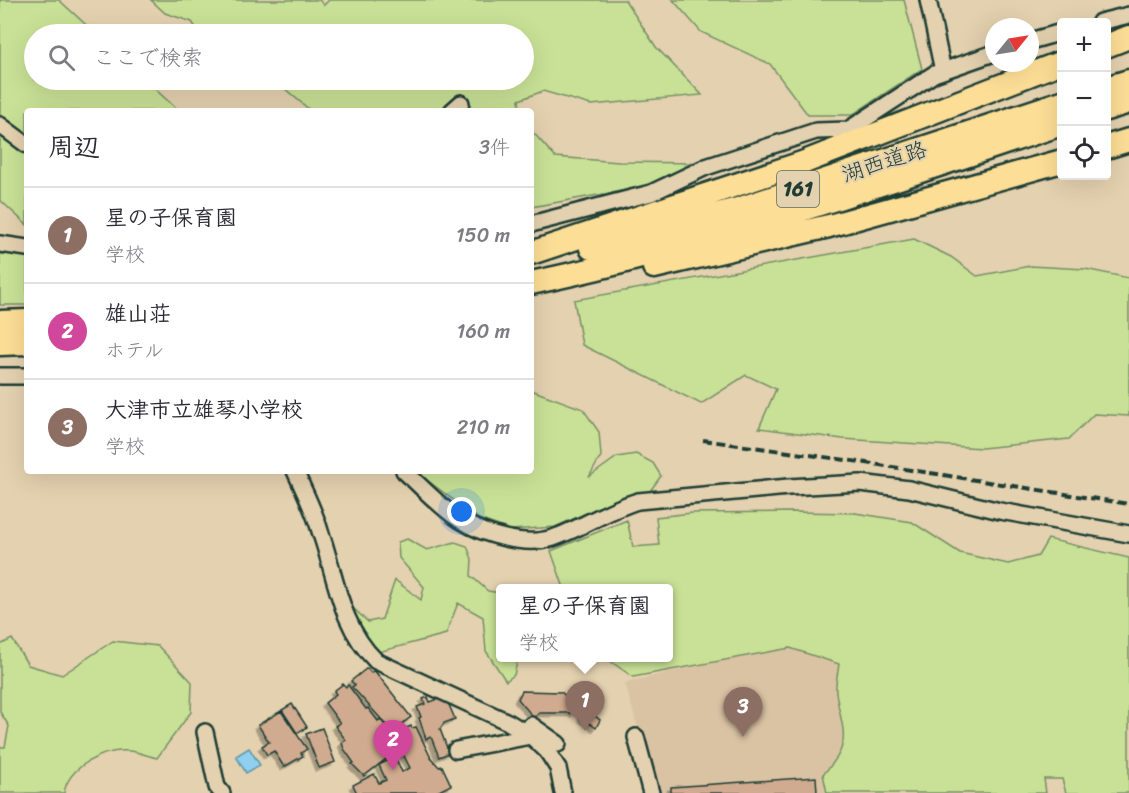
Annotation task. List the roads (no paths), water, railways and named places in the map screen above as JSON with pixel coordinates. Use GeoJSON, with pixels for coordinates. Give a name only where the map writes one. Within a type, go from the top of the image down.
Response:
{"type":"FeatureCollection","features":[{"type":"Feature","properties":{"kind":"highway"},"geometry":{"type":"LineString","coordinates":[[1111,44],[1129,37]]}},
{"type":"Feature","properties":{"kind":"highway"},"geometry":{"type":"LineString","coordinates":[[534,252],[802,163],[1057,65]]}},
{"type":"Feature","properties":{"kind":"highway"},"geometry":{"type":"LineString","coordinates":[[1111,87],[1129,81]]}},
{"type":"Feature","properties":{"kind":"highway"},"geometry":{"type":"LineString","coordinates":[[1111,108],[1129,102]]}},
{"type":"Feature","properties":{"kind":"highway","name":"湖西道路"},"geometry":{"type":"LineString","coordinates":[[534,262],[738,209],[1057,104]]}},
{"type":"Feature","properties":{"kind":"highway","name":"湖西道路"},"geometry":{"type":"LineString","coordinates":[[534,282],[666,249],[800,210],[1057,126]]}},
{"type":"Feature","properties":{"kind":"highway"},"geometry":{"type":"LineString","coordinates":[[1111,146],[1129,140]]}},
{"type":"Feature","properties":{"kind":"highway"},"geometry":{"type":"LineString","coordinates":[[534,288],[639,270],[818,229],[1057,162]]}},
{"type":"Feature","properties":{"kind":"highway"},"geometry":{"type":"LineString","coordinates":[[0,322],[24,321]]}},
{"type":"Feature","properties":{"kind":"highway"},"geometry":{"type":"LineString","coordinates":[[0,344],[24,343]]}},
{"type":"Feature","properties":{"kind":"street"},"geometry":{"type":"LineString","coordinates":[[928,0],[943,71]]}},
{"type":"Feature","properties":{"kind":"street"},"geometry":{"type":"LineString","coordinates":[[1111,20],[1129,15]]}},
{"type":"Feature","properties":{"kind":"street"},"geometry":{"type":"LineString","coordinates":[[1039,38],[1057,33]]}},
{"type":"Feature","properties":{"kind":"street"},"geometry":{"type":"LineString","coordinates":[[534,223],[651,194],[706,167],[816,131],[848,130],[943,71],[985,56]]}},
{"type":"Feature","properties":{"kind":"street"},"geometry":{"type":"LineString","coordinates":[[0,125],[24,143]]}},
{"type":"Feature","properties":{"kind":"street"},"geometry":{"type":"LineString","coordinates":[[0,244],[24,248]]}},
{"type":"Feature","properties":{"kind":"street"},"geometry":{"type":"LineString","coordinates":[[0,376],[24,376]]}},
{"type":"Feature","properties":{"kind":"street"},"geometry":{"type":"LineString","coordinates":[[296,474],[321,531],[348,621],[362,648],[375,661],[528,733],[547,751],[558,768],[563,793]]}},
{"type":"Feature","properties":{"kind":"street"},"geometry":{"type":"LineString","coordinates":[[407,474],[460,520],[493,535],[525,541],[551,539],[614,508],[638,501],[789,486],[860,483],[909,489],[1000,511],[1129,534]]}},
{"type":"Feature","properties":{"kind":"street"},"geometry":{"type":"LineString","coordinates":[[528,733],[531,725],[558,744]]}},
{"type":"Feature","properties":{"kind":"street"},"geometry":{"type":"LineString","coordinates":[[205,732],[217,787],[222,793]]}},
{"type":"Feature","properties":{"kind":"street"},"geometry":{"type":"LineString","coordinates":[[456,750],[528,733]]}},
{"type":"Feature","properties":{"kind":"street"},"geometry":{"type":"LineString","coordinates":[[636,737],[651,793]]}},
{"type":"Feature","properties":{"kind":"water"},"geometry":{"type":"Polygon","coordinates":[[[249,748],[260,765],[246,773],[236,756],[249,748]]]}},
{"type":"Feature","properties":{"kind":"railway"},"geometry":{"type":"LineString","coordinates":[[703,440],[1129,504]]}},
{"type":"Feature","properties":{"kind":"place","name":"星の子保育園"},"geometry":{"type":"Point","coordinates":[585,731]}},
{"type":"Feature","properties":{"kind":"place","name":"大津市立雄琴小学校"},"geometry":{"type":"Point","coordinates":[743,737]}},
{"type":"Feature","properties":{"kind":"place","name":"雄山荘"},"geometry":{"type":"Point","coordinates":[393,770]}}]}
